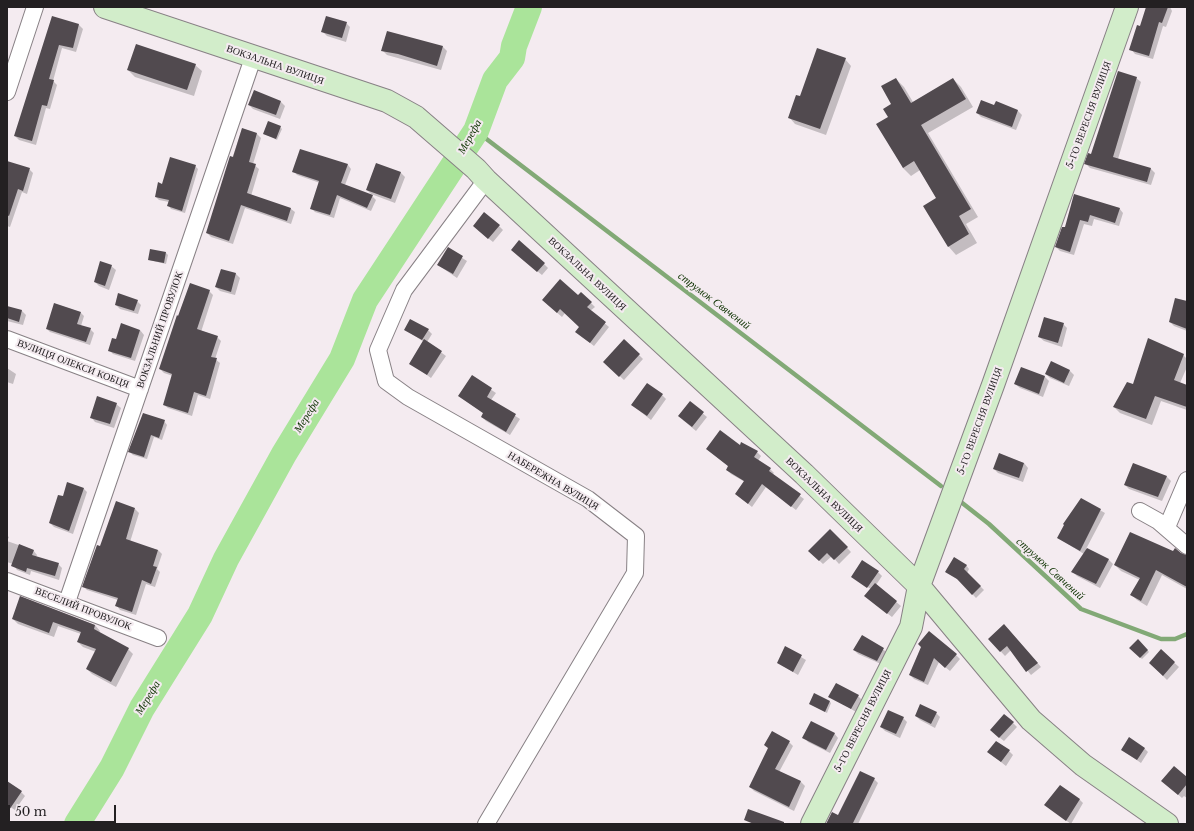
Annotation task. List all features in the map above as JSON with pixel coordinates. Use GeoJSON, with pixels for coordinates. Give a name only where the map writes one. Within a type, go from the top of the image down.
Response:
{"type":"FeatureCollection","features":[{"type":"Feature","properties":{"kind":"street"},"geometry":{"type":"LineString","coordinates":[[7,92],[35,7]]}},
{"type":"Feature","properties":{"kind":"street","name":"ВОКЗАЛЬНА ВУЛИЦЯ"},"geometry":{"type":"LineString","coordinates":[[105,7],[253,58],[387,101],[416,117],[481,174],[804,474],[919,586],[1031,720],[1083,764],[1167,824]]}},
{"type":"Feature","properties":{"kind":"street","name":"5-ГО ВЕРЕСНЯ ВУЛИЦЯ"},"geometry":{"type":"LineString","coordinates":[[812,824],[911,627],[919,586],[993,385],[1127,7]]}},
{"type":"Feature","properties":{"kind":"street","name":"ВОКЗАЛЬНИЙ ПРОВУЛОК"},"geometry":{"type":"LineString","coordinates":[[67,602],[253,58]]}},
{"type":"Feature","properties":{"kind":"street","name":"НАБЕРЕЖНА ВУЛИЦЯ"},"geometry":{"type":"LineString","coordinates":[[481,174],[404,290],[378,350],[386,381],[408,397],[588,500],[636,536],[635,573],[486,824]]}},
{"type":"Feature","properties":{"kind":"street","name":"ВУЛИЦЯ ОЛЕКСИ КОБЦЯ"},"geometry":{"type":"LineString","coordinates":[[7,339],[140,389]]}},
{"type":"Feature","properties":{"kind":"street"},"geometry":{"type":"LineString","coordinates":[[1167,527],[1187,480]]}},
{"type":"Feature","properties":{"kind":"street"},"geometry":{"type":"LineString","coordinates":[[1140,511],[1167,527],[1187,546]]}},
{"type":"Feature","properties":{"kind":"street","name":"ВЕСЕЛИЙ ПРОВУЛОК"},"geometry":{"type":"LineString","coordinates":[[7,581],[67,602],[158,638]]}},
{"type":"Feature","properties":{"kind":"building"},"geometry":{"type":"Polygon","coordinates":[[[1146,7],[1168,7],[1162,23],[1159,22],[1149,56],[1129,50],[1137,25],[1140,26],[1146,7]]]}},
{"type":"Feature","properties":{"kind":"building"},"geometry":{"type":"Polygon","coordinates":[[[52,16],[79,24],[73,48],[59,45],[49,79],[54,80],[47,106],[42,105],[32,141],[14,136],[52,16]]]}},
{"type":"Feature","properties":{"kind":"building"},"geometry":{"type":"Polygon","coordinates":[[[326,16],[347,22],[342,38],[321,32],[326,16]]]}},
{"type":"Feature","properties":{"kind":"building"},"geometry":{"type":"Polygon","coordinates":[[[387,31],[443,46],[437,66],[398,54],[381,51],[387,31]]]}},
{"type":"Feature","properties":{"kind":"building"},"geometry":{"type":"Polygon","coordinates":[[[136,44],[196,64],[187,90],[127,70],[136,44]]]}},
{"type":"Feature","properties":{"kind":"building"},"geometry":{"type":"Polygon","coordinates":[[[817,48],[846,58],[820,129],[788,118],[796,95],[800,96],[817,48]]]}},
{"type":"Feature","properties":{"kind":"building"},"geometry":{"type":"Polygon","coordinates":[[[1118,71],[1137,77],[1113,157],[1151,168],[1147,182],[1084,164],[1088,153],[1091,154],[1118,71]]]}},
{"type":"Feature","properties":{"kind":"building"},"geometry":{"type":"Polygon","coordinates":[[[896,78],[911,103],[953,78],[966,99],[921,125],[971,209],[959,216],[969,234],[948,247],[923,206],[936,198],[914,161],[903,168],[876,124],[888,117],[883,109],[891,104],[881,86],[896,78]]]}},
{"type":"Feature","properties":{"kind":"building"},"geometry":{"type":"Polygon","coordinates":[[[254,90],[281,101],[276,115],[248,105],[254,90]]]}},
{"type":"Feature","properties":{"kind":"building"},"geometry":{"type":"Polygon","coordinates":[[[981,100],[994,105],[996,101],[1018,110],[1012,127],[976,113],[981,100]]]}},
{"type":"Feature","properties":{"kind":"building"},"geometry":{"type":"Polygon","coordinates":[[[268,121],[281,126],[276,139],[263,134],[268,121]]]}},
{"type":"Feature","properties":{"kind":"building"},"geometry":{"type":"Polygon","coordinates":[[[242,128],[257,133],[249,162],[256,164],[247,193],[291,208],[287,221],[241,205],[229,241],[206,233],[230,156],[233,157],[242,128]]]}},
{"type":"Feature","properties":{"kind":"building"},"geometry":{"type":"Polygon","coordinates":[[[300,149],[348,164],[341,183],[373,195],[367,208],[337,195],[330,215],[310,209],[319,181],[292,172],[300,149]]]}},
{"type":"Feature","properties":{"kind":"building"},"geometry":{"type":"Polygon","coordinates":[[[170,157],[196,165],[182,211],[167,206],[169,200],[155,197],[158,182],[162,184],[170,157]]]}},
{"type":"Feature","properties":{"kind":"building"},"geometry":{"type":"Polygon","coordinates":[[[7,161],[30,168],[23,191],[18,189],[9,216],[7,215],[7,161]]]}},
{"type":"Feature","properties":{"kind":"building"},"geometry":{"type":"Polygon","coordinates":[[[376,163],[401,172],[391,199],[366,190],[376,163]]]}},
{"type":"Feature","properties":{"kind":"building"},"geometry":{"type":"Polygon","coordinates":[[[1074,194],[1120,208],[1115,223],[1090,215],[1088,222],[1080,220],[1070,252],[1055,247],[1062,227],[1065,227],[1074,194]]]}},
{"type":"Feature","properties":{"kind":"building"},"geometry":{"type":"Polygon","coordinates":[[[484,212],[500,225],[488,239],[473,226],[484,212]]]}},
{"type":"Feature","properties":{"kind":"building"},"geometry":{"type":"Polygon","coordinates":[[[519,240],[545,263],[537,272],[511,250],[519,240]]]}},
{"type":"Feature","properties":{"kind":"building"},"geometry":{"type":"Polygon","coordinates":[[[448,247],[463,256],[453,274],[437,265],[448,247]]]}},
{"type":"Feature","properties":{"kind":"building"},"geometry":{"type":"Polygon","coordinates":[[[150,249],[166,252],[164,263],[148,260],[150,249]]]}},
{"type":"Feature","properties":{"kind":"building"},"geometry":{"type":"Polygon","coordinates":[[[100,261],[112,265],[105,286],[94,282],[100,261]]]}},
{"type":"Feature","properties":{"kind":"building"},"geometry":{"type":"Polygon","coordinates":[[[221,269],[236,273],[231,292],[215,287],[221,269]]]}},
{"type":"Feature","properties":{"kind":"building"},"geometry":{"type":"Polygon","coordinates":[[[560,279],[578,295],[581,292],[592,302],[587,307],[606,322],[590,343],[575,332],[579,327],[560,309],[557,313],[542,300],[560,279]]]}},
{"type":"Feature","properties":{"kind":"building"},"geometry":{"type":"Polygon","coordinates":[[[190,283],[210,290],[197,329],[218,336],[211,357],[217,358],[206,396],[194,392],[188,413],[163,405],[172,374],[159,369],[177,315],[178,316],[190,283]]]}},
{"type":"Feature","properties":{"kind":"building"},"geometry":{"type":"Polygon","coordinates":[[[118,293],[138,300],[134,311],[115,305],[118,293]]]}},
{"type":"Feature","properties":{"kind":"building"},"geometry":{"type":"Polygon","coordinates":[[[1175,298],[1187,301],[1187,329],[1169,322],[1175,298]]]}},
{"type":"Feature","properties":{"kind":"building"},"geometry":{"type":"Polygon","coordinates":[[[54,303],[81,312],[77,324],[91,328],[86,342],[46,329],[54,303]]]}},
{"type":"Feature","properties":{"kind":"building"},"geometry":{"type":"Polygon","coordinates":[[[7,306],[22,310],[19,322],[7,318],[7,306]]]}},
{"type":"Feature","properties":{"kind":"building"},"geometry":{"type":"Polygon","coordinates":[[[1044,317],[1064,323],[1058,343],[1038,337],[1044,317]]]}},
{"type":"Feature","properties":{"kind":"building"},"geometry":{"type":"Polygon","coordinates":[[[410,319],[429,329],[422,340],[404,330],[410,319]]]}},
{"type":"Feature","properties":{"kind":"building"},"geometry":{"type":"Polygon","coordinates":[[[121,323],[140,330],[131,358],[108,351],[112,338],[116,339],[121,323]]]}},
{"type":"Feature","properties":{"kind":"building"},"geometry":{"type":"Polygon","coordinates":[[[1148,338],[1184,354],[1174,380],[1187,385],[1187,407],[1155,396],[1146,419],[1113,407],[1127,382],[1133,384],[1148,338]]]}},
{"type":"Feature","properties":{"kind":"building"},"geometry":{"type":"Polygon","coordinates":[[[424,339],[442,351],[427,375],[409,364],[424,339]]]}},
{"type":"Feature","properties":{"kind":"building"},"geometry":{"type":"Polygon","coordinates":[[[624,339],[640,354],[619,377],[603,362],[624,339]]]}},
{"type":"Feature","properties":{"kind":"building"},"geometry":{"type":"Polygon","coordinates":[[[1051,361],[1070,370],[1064,383],[1045,374],[1051,361]]]}},
{"type":"Feature","properties":{"kind":"building"},"geometry":{"type":"Polygon","coordinates":[[[1021,367],[1045,376],[1039,394],[1014,384],[1021,367]]]}},
{"type":"Feature","properties":{"kind":"building"},"geometry":{"type":"Polygon","coordinates":[[[472,375],[492,388],[487,397],[516,414],[506,432],[481,417],[483,413],[458,396],[472,375]]]}},
{"type":"Feature","properties":{"kind":"building"},"geometry":{"type":"Polygon","coordinates":[[[647,383],[663,394],[647,416],[631,405],[647,383]]]}},
{"type":"Feature","properties":{"kind":"building"},"geometry":{"type":"Polygon","coordinates":[[[97,396],[117,403],[110,424],[90,418],[97,396]]]}},
{"type":"Feature","properties":{"kind":"building"},"geometry":{"type":"Polygon","coordinates":[[[690,401],[704,412],[692,427],[678,416],[690,401]]]}},
{"type":"Feature","properties":{"kind":"building"},"geometry":{"type":"Polygon","coordinates":[[[143,413],[165,420],[159,438],[151,435],[144,457],[128,452],[143,413]]]}},
{"type":"Feature","properties":{"kind":"building"},"geometry":{"type":"Polygon","coordinates":[[[720,430],[740,445],[741,442],[758,451],[754,457],[771,468],[769,471],[801,494],[791,507],[762,484],[748,504],[735,494],[744,481],[726,470],[728,466],[706,449],[720,430]]]}},
{"type":"Feature","properties":{"kind":"building"},"geometry":{"type":"Polygon","coordinates":[[[999,453],[1024,463],[1019,478],[993,469],[999,453]]]}},
{"type":"Feature","properties":{"kind":"building"},"geometry":{"type":"Polygon","coordinates":[[[1133,463],[1167,476],[1158,497],[1124,485],[1133,463]]]}},
{"type":"Feature","properties":{"kind":"building"},"geometry":{"type":"Polygon","coordinates":[[[67,482],[84,488],[69,531],[49,523],[58,495],[63,496],[67,482]]]}},
{"type":"Feature","properties":{"kind":"building"},"geometry":{"type":"Polygon","coordinates":[[[1081,498],[1101,509],[1080,551],[1057,538],[1064,525],[1063,524],[1081,498]]]}},
{"type":"Feature","properties":{"kind":"building"},"geometry":{"type":"Polygon","coordinates":[[[116,501],[135,508],[126,539],[158,550],[153,566],[157,567],[151,584],[142,580],[132,612],[115,606],[118,598],[82,587],[97,545],[100,546],[116,501]]]}},
{"type":"Feature","properties":{"kind":"building"},"geometry":{"type":"Polygon","coordinates":[[[830,529],[848,547],[834,560],[827,553],[819,561],[808,551],[830,529]]]}},
{"type":"Feature","properties":{"kind":"building"},"geometry":{"type":"Polygon","coordinates":[[[1130,532],[1173,551],[1175,548],[1181,553],[1187,555],[1187,587],[1156,570],[1141,601],[1130,595],[1140,578],[1114,565],[1130,532]]]}},
{"type":"Feature","properties":{"kind":"building"},"geometry":{"type":"Polygon","coordinates":[[[19,544],[34,550],[32,555],[59,563],[55,576],[27,568],[26,572],[11,566],[19,544]]]}},
{"type":"Feature","properties":{"kind":"building"},"geometry":{"type":"Polygon","coordinates":[[[1087,548],[1109,559],[1096,584],[1071,572],[1087,548]]]}},
{"type":"Feature","properties":{"kind":"building"},"geometry":{"type":"Polygon","coordinates":[[[954,557],[967,565],[964,569],[981,586],[972,595],[957,579],[945,572],[954,557]]]}},
{"type":"Feature","properties":{"kind":"building"},"geometry":{"type":"Polygon","coordinates":[[[862,560],[879,571],[867,588],[851,577],[862,560]]]}},
{"type":"Feature","properties":{"kind":"building"},"geometry":{"type":"Polygon","coordinates":[[[875,583],[897,601],[887,614],[864,596],[875,583]]]}},
{"type":"Feature","properties":{"kind":"building"},"geometry":{"type":"Polygon","coordinates":[[[20,596],[95,625],[94,629],[129,648],[111,682],[86,669],[96,649],[77,642],[81,632],[53,622],[49,633],[12,619],[20,596]]]}},
{"type":"Feature","properties":{"kind":"building"},"geometry":{"type":"Polygon","coordinates":[[[1004,624],[1038,663],[1026,672],[1007,646],[1000,652],[988,639],[1004,624]]]}},
{"type":"Feature","properties":{"kind":"building"},"geometry":{"type":"Polygon","coordinates":[[[929,631],[957,654],[945,668],[934,658],[924,682],[909,675],[921,647],[918,644],[929,631]]]}},
{"type":"Feature","properties":{"kind":"building"},"geometry":{"type":"Polygon","coordinates":[[[862,635],[884,648],[877,661],[853,650],[862,635]]]}},
{"type":"Feature","properties":{"kind":"building"},"geometry":{"type":"Polygon","coordinates":[[[1138,639],[1148,650],[1140,658],[1129,648],[1138,639]]]}},
{"type":"Feature","properties":{"kind":"building"},"geometry":{"type":"Polygon","coordinates":[[[785,646],[802,655],[793,672],[777,663],[785,646]]]}},
{"type":"Feature","properties":{"kind":"building"},"geometry":{"type":"Polygon","coordinates":[[[1161,649],[1175,662],[1163,676],[1149,663],[1161,649]]]}},
{"type":"Feature","properties":{"kind":"building"},"geometry":{"type":"Polygon","coordinates":[[[836,683],[859,695],[851,709],[828,697],[836,683]]]}},
{"type":"Feature","properties":{"kind":"building"},"geometry":{"type":"Polygon","coordinates":[[[814,693],[830,701],[825,712],[809,704],[814,693]]]}},
{"type":"Feature","properties":{"kind":"building"},"geometry":{"type":"Polygon","coordinates":[[[920,704],[937,712],[931,724],[915,716],[920,704]]]}},
{"type":"Feature","properties":{"kind":"building"},"geometry":{"type":"Polygon","coordinates":[[[888,710],[904,717],[896,734],[880,727],[888,710]]]}},
{"type":"Feature","properties":{"kind":"building"},"geometry":{"type":"Polygon","coordinates":[[[1004,714],[1014,722],[999,738],[990,730],[1004,714]]]}},
{"type":"Feature","properties":{"kind":"building"},"geometry":{"type":"Polygon","coordinates":[[[811,721],[835,733],[826,750],[802,738],[811,721]]]}},
{"type":"Feature","properties":{"kind":"building"},"geometry":{"type":"Polygon","coordinates":[[[772,731],[790,741],[775,769],[801,781],[789,807],[749,787],[768,748],[764,745],[772,731]]]}},
{"type":"Feature","properties":{"kind":"building"},"geometry":{"type":"Polygon","coordinates":[[[1129,737],[1145,748],[1137,760],[1121,750],[1129,737]]]}},
{"type":"Feature","properties":{"kind":"building"},"geometry":{"type":"Polygon","coordinates":[[[996,741],[1010,750],[1001,762],[987,752],[996,741]]]}},
{"type":"Feature","properties":{"kind":"building"},"geometry":{"type":"Polygon","coordinates":[[[1174,766],[1187,777],[1187,784],[1178,795],[1161,781],[1174,766]]]}},
{"type":"Feature","properties":{"kind":"building"},"geometry":{"type":"Polygon","coordinates":[[[860,771],[875,778],[853,823],[855,824],[826,824],[832,812],[838,815],[860,771]]]}},
{"type":"Feature","properties":{"kind":"building"},"geometry":{"type":"Polygon","coordinates":[[[7,781],[22,791],[7,813],[7,781]]]}},
{"type":"Feature","properties":{"kind":"building"},"geometry":{"type":"Polygon","coordinates":[[[1060,785],[1080,799],[1066,821],[1044,805],[1060,785]]]}},
{"type":"Feature","properties":{"kind":"building"},"geometry":{"type":"Polygon","coordinates":[[[748,809],[784,822],[784,824],[754,824],[744,820],[748,809]]]}},
{"type":"Feature","properties":{"kind":"waterway","name":"Мерефа"},"geometry":{"type":"LineString","coordinates":[[77,824],[112,768],[142,708],[200,615],[226,559],[284,454],[342,359],[365,300],[476,131],[495,80],[512,58],[514,46],[529,7]]}},
{"type":"Feature","properties":{"kind":"waterway","name":"струмок Свячений"},"geometry":{"type":"LineString","coordinates":[[476,131],[941,486]]}},
{"type":"Feature","properties":{"kind":"waterway","name":"струмок Свячений"},"geometry":{"type":"LineString","coordinates":[[961,502],[989,524],[1081,609],[1161,639],[1175,639],[1187,634]]}}]}
